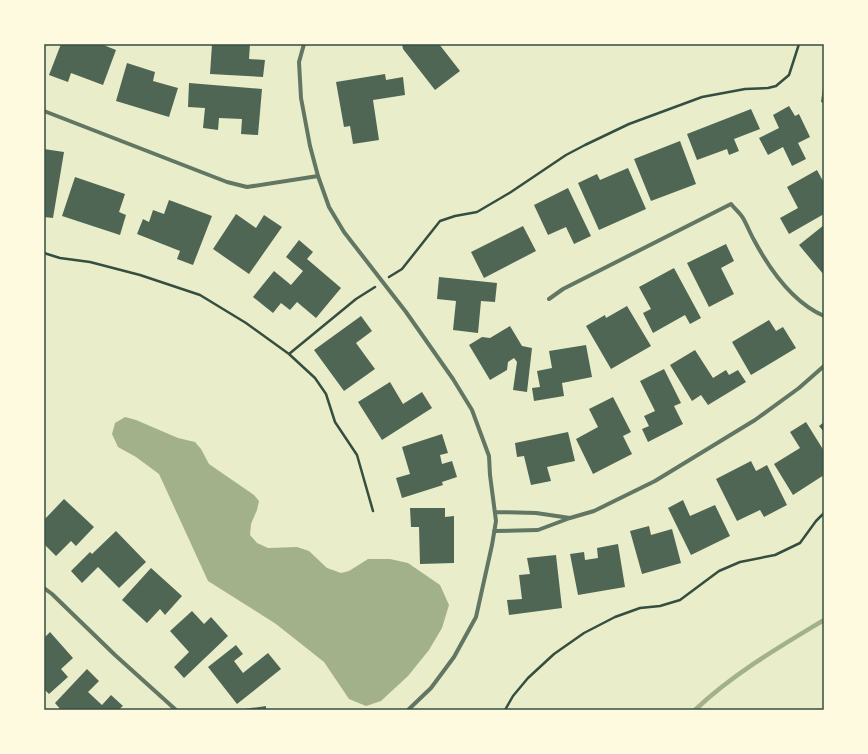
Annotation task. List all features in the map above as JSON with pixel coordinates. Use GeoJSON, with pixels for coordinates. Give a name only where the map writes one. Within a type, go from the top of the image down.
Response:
{"type":"FeatureCollection","features":[{"type":"Feature","properties":{"kind":"street"},"geometry":{"type":"LineString","coordinates":[[304,44],[299,62],[301,98],[310,146],[318,176],[329,207],[344,232],[406,312],[472,410],[489,456],[496,521],[484,587],[476,617],[454,657],[431,688],[408,710]]}},
{"type":"Feature","properties":{"kind":"street"},"geometry":{"type":"LineString","coordinates":[[44,111],[227,182],[248,187],[318,176]]}},
{"type":"Feature","properties":{"kind":"street"},"geometry":{"type":"LineString","coordinates":[[549,299],[563,289],[731,204],[743,218],[757,246],[774,273],[788,289],[815,312],[824,316]]}},
{"type":"Feature","properties":{"kind":"street"},"geometry":{"type":"LineString","coordinates":[[494,531],[538,530],[594,511],[655,481],[755,420],[799,388],[824,366]]}},
{"type":"Feature","properties":{"kind":"street"},"geometry":{"type":"LineString","coordinates":[[495,512],[536,513],[570,518]]}},
{"type":"Feature","properties":{"kind":"street"},"geometry":{"type":"LineString","coordinates":[[44,588],[176,710]]}},
{"type":"Feature","properties":{"kind":"path"},"geometry":{"type":"LineString","coordinates":[[289,354],[356,300],[402,269],[440,221],[455,216],[477,212],[511,192],[566,155],[629,124],[702,97],[745,89],[768,88],[776,86],[789,75],[799,44]]}},
{"type":"Feature","properties":{"kind":"path"},"geometry":{"type":"LineString","coordinates":[[44,253],[60,258],[97,264],[140,275],[200,295],[246,323],[289,354],[315,378],[326,394],[335,422],[357,455],[373,511]]}},
{"type":"Feature","properties":{"kind":"path"},"geometry":{"type":"LineString","coordinates":[[505,710],[513,696],[528,678],[554,654],[584,633],[640,608],[660,606],[680,600],[719,571],[740,562],[775,555],[800,543],[816,521],[824,513]]}},
{"type":"Feature","properties":{"kind":"shaded area"},"geometry":{"type":"Polygon","coordinates":[[[125,417],[136,420],[178,438],[195,442],[201,449],[209,464],[254,495],[259,501],[251,524],[250,535],[257,543],[268,548],[297,547],[309,551],[327,568],[341,573],[349,571],[368,559],[390,559],[408,563],[440,585],[449,605],[442,628],[429,650],[408,676],[381,701],[366,706],[349,699],[324,662],[276,624],[208,581],[159,474],[136,457],[118,447],[112,434],[115,423],[125,417]]]}},
{"type":"Feature","properties":{"kind":"building"},"geometry":{"type":"Polygon","coordinates":[[[61,44],[101,44],[116,50],[103,85],[71,73],[68,82],[49,75],[61,44]]]}},
{"type":"Feature","properties":{"kind":"building"},"geometry":{"type":"Polygon","coordinates":[[[212,44],[250,44],[249,59],[265,60],[263,77],[210,74],[212,44]]]}},
{"type":"Feature","properties":{"kind":"building"},"geometry":{"type":"Polygon","coordinates":[[[402,44],[439,44],[460,71],[435,90],[403,49],[402,44]]]}},
{"type":"Feature","properties":{"kind":"building"},"geometry":{"type":"Polygon","coordinates":[[[127,63],[155,72],[153,81],[178,88],[169,117],[116,101],[127,63]]]}},
{"type":"Feature","properties":{"kind":"building"},"geometry":{"type":"Polygon","coordinates":[[[385,74],[386,80],[403,77],[405,95],[373,100],[379,140],[353,144],[350,126],[344,127],[336,82],[385,74]]]}},
{"type":"Feature","properties":{"kind":"building"},"geometry":{"type":"Polygon","coordinates":[[[189,83],[262,89],[258,135],[241,134],[242,119],[219,118],[218,130],[203,128],[205,108],[188,107],[189,83]]]}},
{"type":"Feature","properties":{"kind":"building"},"geometry":{"type":"Polygon","coordinates":[[[824,88],[824,103],[821,102],[824,88]]]}},
{"type":"Feature","properties":{"kind":"building"},"geometry":{"type":"Polygon","coordinates":[[[789,106],[795,116],[799,114],[810,137],[798,143],[806,159],[792,166],[783,147],[768,155],[759,138],[779,128],[773,115],[789,106]]]}},
{"type":"Feature","properties":{"kind":"building"},"geometry":{"type":"Polygon","coordinates":[[[751,109],[760,129],[734,139],[739,151],[729,155],[727,149],[697,160],[687,134],[751,109]]]}},
{"type":"Feature","properties":{"kind":"building"},"geometry":{"type":"Polygon","coordinates":[[[680,141],[696,184],[651,201],[634,159],[680,141]]]}},
{"type":"Feature","properties":{"kind":"building"},"geometry":{"type":"Polygon","coordinates":[[[44,149],[64,152],[53,218],[44,217],[44,149]]]}},
{"type":"Feature","properties":{"kind":"building"},"geometry":{"type":"Polygon","coordinates":[[[628,168],[646,209],[599,230],[578,183],[597,174],[600,180],[628,168]]]}},
{"type":"Feature","properties":{"kind":"building"},"geometry":{"type":"Polygon","coordinates":[[[817,170],[824,183],[824,214],[789,234],[780,218],[798,208],[787,187],[817,170]]]}},
{"type":"Feature","properties":{"kind":"building"},"geometry":{"type":"Polygon","coordinates":[[[75,177],[125,194],[119,212],[126,215],[120,235],[62,216],[75,177]]]}},
{"type":"Feature","properties":{"kind":"building"},"geometry":{"type":"Polygon","coordinates":[[[568,188],[591,236],[574,244],[566,227],[548,235],[534,205],[568,188]]]}},
{"type":"Feature","properties":{"kind":"building"},"geometry":{"type":"Polygon","coordinates":[[[169,200],[212,216],[193,265],[177,259],[180,251],[137,234],[143,219],[149,222],[153,210],[164,214],[169,200]]]}},
{"type":"Feature","properties":{"kind":"building"},"geometry":{"type":"Polygon","coordinates":[[[236,214],[256,228],[264,215],[282,227],[249,274],[213,249],[236,214]]]}},
{"type":"Feature","properties":{"kind":"building"},"geometry":{"type":"Polygon","coordinates":[[[824,225],[824,275],[799,245],[824,225]]]}},
{"type":"Feature","properties":{"kind":"building"},"geometry":{"type":"Polygon","coordinates":[[[523,226],[536,251],[484,278],[471,252],[523,226]]]}},
{"type":"Feature","properties":{"kind":"building"},"geometry":{"type":"Polygon","coordinates":[[[299,240],[313,252],[307,259],[341,288],[316,318],[297,302],[290,310],[281,303],[273,313],[253,297],[274,271],[291,285],[303,271],[286,257],[299,240]]]}},
{"type":"Feature","properties":{"kind":"building"},"geometry":{"type":"Polygon","coordinates":[[[726,244],[734,261],[721,268],[734,294],[709,307],[687,263],[726,244]]]}},
{"type":"Feature","properties":{"kind":"building"},"geometry":{"type":"Polygon","coordinates":[[[674,268],[701,318],[690,324],[685,315],[653,333],[643,313],[651,309],[639,287],[674,268]]]}},
{"type":"Feature","properties":{"kind":"building"},"geometry":{"type":"Polygon","coordinates":[[[439,277],[497,283],[495,302],[481,301],[478,333],[453,330],[456,301],[437,299],[439,277]]]}},
{"type":"Feature","properties":{"kind":"building"},"geometry":{"type":"Polygon","coordinates":[[[627,306],[651,346],[611,369],[586,326],[605,315],[606,318],[627,306]]]}},
{"type":"Feature","properties":{"kind":"building"},"geometry":{"type":"Polygon","coordinates":[[[361,316],[372,331],[356,343],[375,369],[344,391],[314,350],[361,316]]]}},
{"type":"Feature","properties":{"kind":"building"},"geometry":{"type":"Polygon","coordinates":[[[769,320],[776,331],[783,327],[796,348],[751,375],[732,342],[769,320]]]}},
{"type":"Feature","properties":{"kind":"building"},"geometry":{"type":"Polygon","coordinates":[[[510,326],[522,346],[532,348],[527,392],[513,390],[517,362],[514,358],[508,362],[507,370],[490,380],[469,345],[482,337],[490,338],[510,326]]]}},
{"type":"Feature","properties":{"kind":"building"},"geometry":{"type":"Polygon","coordinates":[[[586,345],[592,377],[562,383],[564,396],[534,401],[532,388],[540,387],[537,371],[552,368],[549,351],[586,345]]]}},
{"type":"Feature","properties":{"kind":"building"},"geometry":{"type":"Polygon","coordinates":[[[695,350],[713,378],[726,370],[729,375],[738,370],[746,382],[708,405],[701,395],[692,401],[670,365],[695,350]]]}},
{"type":"Feature","properties":{"kind":"building"},"geometry":{"type":"Polygon","coordinates":[[[664,369],[681,403],[674,406],[683,424],[648,442],[642,429],[649,426],[644,416],[655,411],[640,381],[664,369]]]}},
{"type":"Feature","properties":{"kind":"building"},"geometry":{"type":"Polygon","coordinates":[[[390,382],[403,404],[422,392],[432,408],[382,440],[358,402],[390,382]]]}},
{"type":"Feature","properties":{"kind":"building"},"geometry":{"type":"Polygon","coordinates":[[[613,397],[631,432],[623,436],[632,454],[593,474],[576,439],[598,427],[589,409],[613,397]]]}},
{"type":"Feature","properties":{"kind":"building"},"geometry":{"type":"Polygon","coordinates":[[[806,422],[824,451],[824,475],[793,495],[774,464],[800,448],[790,432],[806,422]]]}},
{"type":"Feature","properties":{"kind":"building"},"geometry":{"type":"Polygon","coordinates":[[[824,422],[824,432],[819,426],[824,422]]]}},
{"type":"Feature","properties":{"kind":"building"},"geometry":{"type":"Polygon","coordinates":[[[568,432],[575,461],[547,467],[551,481],[531,485],[524,456],[517,457],[515,443],[568,432]]]}},
{"type":"Feature","properties":{"kind":"building"},"geometry":{"type":"Polygon","coordinates":[[[442,434],[448,453],[440,455],[442,464],[452,461],[457,477],[442,482],[443,485],[402,498],[396,478],[410,474],[402,447],[442,434]]]}},
{"type":"Feature","properties":{"kind":"building"},"geometry":{"type":"Polygon","coordinates":[[[751,461],[756,471],[767,465],[787,505],[764,517],[760,510],[737,521],[716,479],[751,461]]]}},
{"type":"Feature","properties":{"kind":"building"},"geometry":{"type":"Polygon","coordinates":[[[64,499],[94,527],[76,546],[71,541],[56,556],[44,544],[44,520],[64,499]]]}},
{"type":"Feature","properties":{"kind":"building"},"geometry":{"type":"Polygon","coordinates":[[[683,500],[690,516],[715,505],[730,536],[691,555],[668,508],[683,500]]]}},
{"type":"Feature","properties":{"kind":"building"},"geometry":{"type":"Polygon","coordinates":[[[410,508],[445,508],[445,517],[454,516],[454,563],[420,564],[419,527],[411,527],[410,508]]]}},
{"type":"Feature","properties":{"kind":"building"},"geometry":{"type":"Polygon","coordinates":[[[649,526],[651,535],[672,529],[681,563],[642,574],[630,531],[649,526]]]}},
{"type":"Feature","properties":{"kind":"building"},"geometry":{"type":"Polygon","coordinates":[[[116,531],[146,562],[119,588],[98,567],[82,583],[71,571],[90,552],[92,554],[116,531]]]}},
{"type":"Feature","properties":{"kind":"building"},"geometry":{"type":"Polygon","coordinates":[[[618,544],[625,587],[578,595],[570,554],[584,552],[585,560],[598,558],[597,548],[618,544]]]}},
{"type":"Feature","properties":{"kind":"building"},"geometry":{"type":"Polygon","coordinates":[[[556,555],[562,608],[509,615],[507,600],[522,599],[519,575],[530,574],[527,558],[556,555]]]}},
{"type":"Feature","properties":{"kind":"building"},"geometry":{"type":"Polygon","coordinates":[[[151,568],[182,596],[165,615],[160,609],[147,623],[122,600],[151,568]]]}},
{"type":"Feature","properties":{"kind":"building"},"geometry":{"type":"Polygon","coordinates":[[[192,611],[204,624],[211,617],[228,636],[184,678],[174,667],[189,652],[170,631],[192,611]]]}},
{"type":"Feature","properties":{"kind":"building"},"geometry":{"type":"Polygon","coordinates":[[[50,632],[73,658],[61,669],[68,677],[49,694],[44,689],[44,638],[50,632]]]}},
{"type":"Feature","properties":{"kind":"building"},"geometry":{"type":"Polygon","coordinates":[[[236,645],[243,654],[234,661],[243,673],[268,653],[281,669],[237,704],[208,667],[236,645]]]}},
{"type":"Feature","properties":{"kind":"building"},"geometry":{"type":"Polygon","coordinates":[[[87,669],[99,681],[88,692],[102,705],[111,695],[123,706],[118,710],[61,710],[55,703],[87,669]]]}},
{"type":"Feature","properties":{"kind":"building"},"geometry":{"type":"Polygon","coordinates":[[[266,706],[266,710],[244,710],[244,709],[266,706]]]}},
{"type":"Feature","properties":{"kind":"waterway"},"geometry":{"type":"LineString","coordinates":[[695,710],[741,673],[773,651],[824,620]]}}]}
